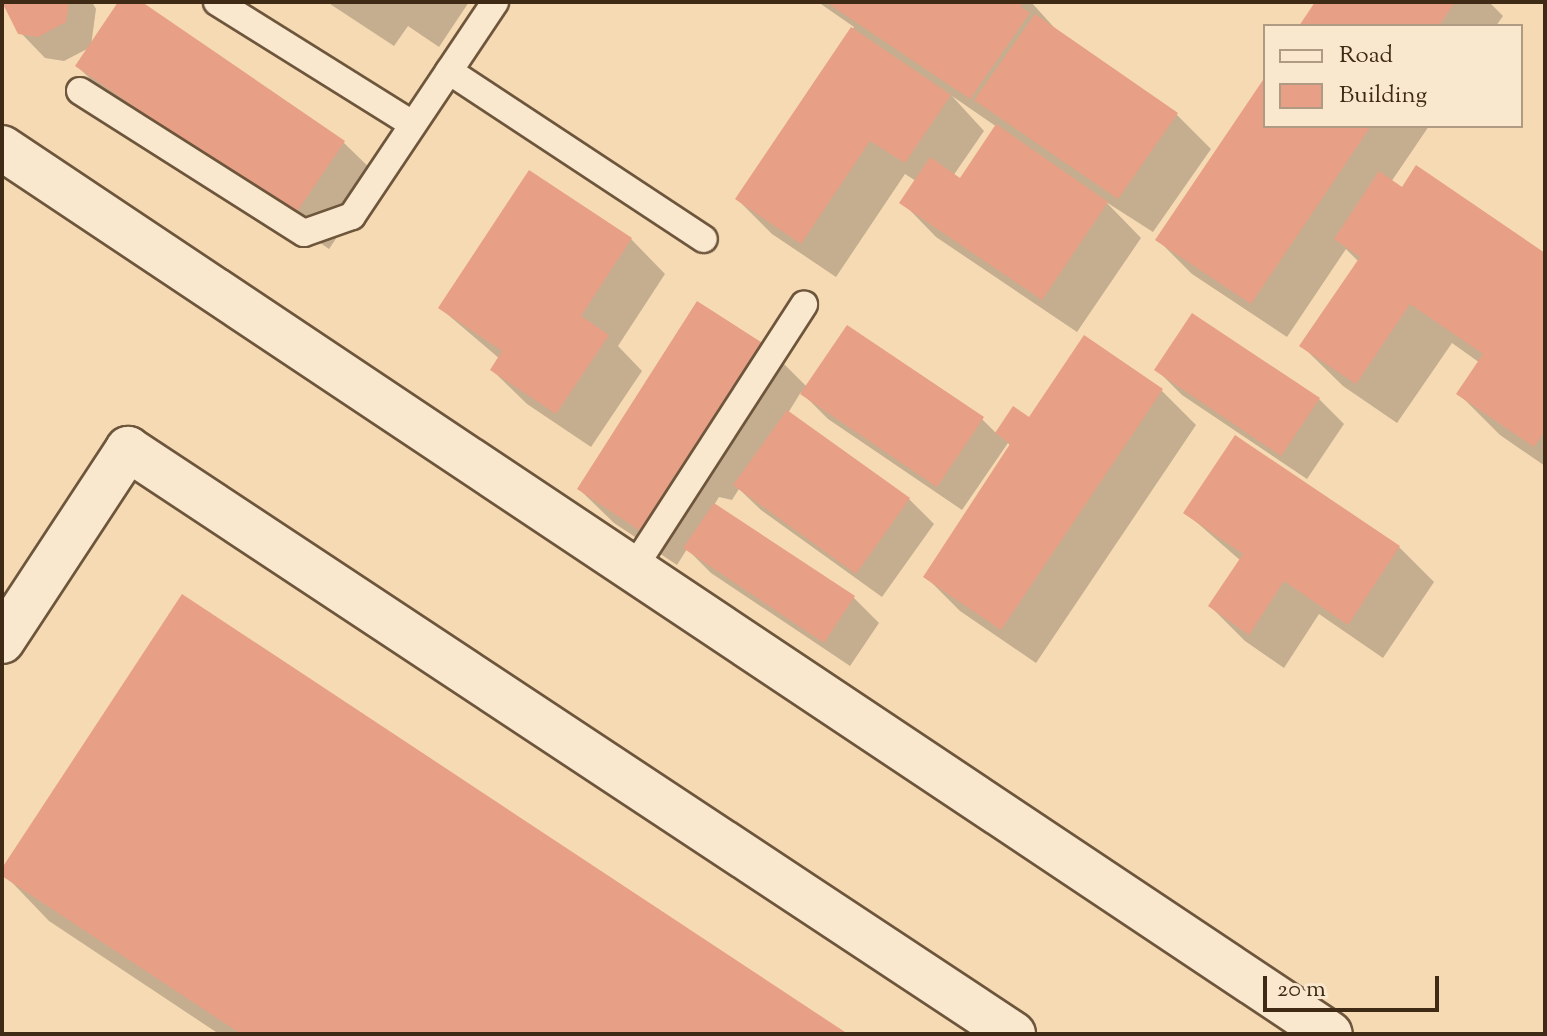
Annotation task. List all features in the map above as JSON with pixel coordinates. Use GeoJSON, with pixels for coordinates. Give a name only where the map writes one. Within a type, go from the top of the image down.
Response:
{"type":"FeatureCollection","features":[{"type":"Feature","properties":{"kind":"street"},"geometry":{"type":"LineString","coordinates":[[2,148],[1330,1034]]}},
{"type":"Feature","properties":{"kind":"street"},"geometry":{"type":"LineString","coordinates":[[2,641],[128,449],[1013,1034]]}},
{"type":"Feature","properties":{"kind":"lane"},"geometry":{"type":"LineString","coordinates":[[217,2],[411,123]]}},
{"type":"Feature","properties":{"kind":"lane"},"geometry":{"type":"LineString","coordinates":[[80,91],[304,233],[352,216],[411,123],[495,2]]}},
{"type":"Feature","properties":{"kind":"lane"},"geometry":{"type":"LineString","coordinates":[[449,71],[704,239]]}},
{"type":"Feature","properties":{"kind":"lane"},"geometry":{"type":"LineString","coordinates":[[633,569],[804,305]]}},
{"type":"Feature","properties":{"kind":"building"},"geometry":{"type":"Polygon","coordinates":[[[2,2],[69,2],[66,22],[38,37],[18,34],[2,2]]]}},
{"type":"Feature","properties":{"kind":"building"},"geometry":{"type":"Polygon","coordinates":[[[118,2],[142,2],[345,141],[294,216],[75,66],[118,2]]]}},
{"type":"Feature","properties":{"kind":"building"},"geometry":{"type":"Polygon","coordinates":[[[826,2],[1024,2],[1021,7],[1030,13],[970,99],[826,2]]]}},
{"type":"Feature","properties":{"kind":"building"},"geometry":{"type":"Polygon","coordinates":[[[1315,2],[1455,2],[1440,24],[1300,24],[1315,2]]]}},
{"type":"Feature","properties":{"kind":"building"},"geometry":{"type":"Polygon","coordinates":[[[1035,14],[1178,113],[1118,199],[974,100],[1035,14]]]}},
{"type":"Feature","properties":{"kind":"building"},"geometry":{"type":"Polygon","coordinates":[[[851,27],[951,95],[905,163],[870,141],[801,244],[735,199],[851,27]]]}},
{"type":"Feature","properties":{"kind":"building"},"geometry":{"type":"Polygon","coordinates":[[[1263,80],[1263,128],[1370,128],[1251,304],[1155,240],[1263,80]]]}},
{"type":"Feature","properties":{"kind":"building"},"geometry":{"type":"Polygon","coordinates":[[[996,124],[1108,202],[1042,300],[899,203],[930,157],[960,178],[996,124]]]}},
{"type":"Feature","properties":{"kind":"building"},"geometry":{"type":"Polygon","coordinates":[[[1416,165],[1545,253],[1545,431],[1534,447],[1456,394],[1483,354],[1410,304],[1356,384],[1299,346],[1360,257],[1334,239],[1379,171],[1402,187],[1416,165]]]}},
{"type":"Feature","properties":{"kind":"building"},"geometry":{"type":"Polygon","coordinates":[[[529,170],[632,238],[581,316],[609,335],[556,414],[490,370],[502,351],[438,308],[529,170]]]}},
{"type":"Feature","properties":{"kind":"building"},"geometry":{"type":"Polygon","coordinates":[[[697,301],[772,349],[697,466],[684,464],[642,532],[577,489],[697,301]]]}},
{"type":"Feature","properties":{"kind":"building"},"geometry":{"type":"Polygon","coordinates":[[[1192,313],[1320,398],[1281,456],[1154,370],[1192,313]]]}},
{"type":"Feature","properties":{"kind":"building"},"geometry":{"type":"Polygon","coordinates":[[[847,325],[984,417],[937,487],[800,394],[847,325]]]}},
{"type":"Feature","properties":{"kind":"building"},"geometry":{"type":"Polygon","coordinates":[[[1084,335],[1163,389],[1001,630],[923,577],[1010,444],[995,433],[1013,406],[1029,417],[1084,335]]]}},
{"type":"Feature","properties":{"kind":"building"},"geometry":{"type":"Polygon","coordinates":[[[787,410],[910,498],[856,574],[733,485],[787,410]]]}},
{"type":"Feature","properties":{"kind":"building"},"geometry":{"type":"Polygon","coordinates":[[[1235,435],[1400,546],[1348,625],[1284,581],[1249,635],[1208,606],[1243,554],[1183,513],[1235,435]]]}},
{"type":"Feature","properties":{"kind":"building"},"geometry":{"type":"Polygon","coordinates":[[[714,503],[855,596],[824,643],[683,548],[714,503]]]}},
{"type":"Feature","properties":{"kind":"building"},"geometry":{"type":"Polygon","coordinates":[[[182,594],[848,1034],[241,1034],[2,876],[2,868],[182,594]]]}}]}
